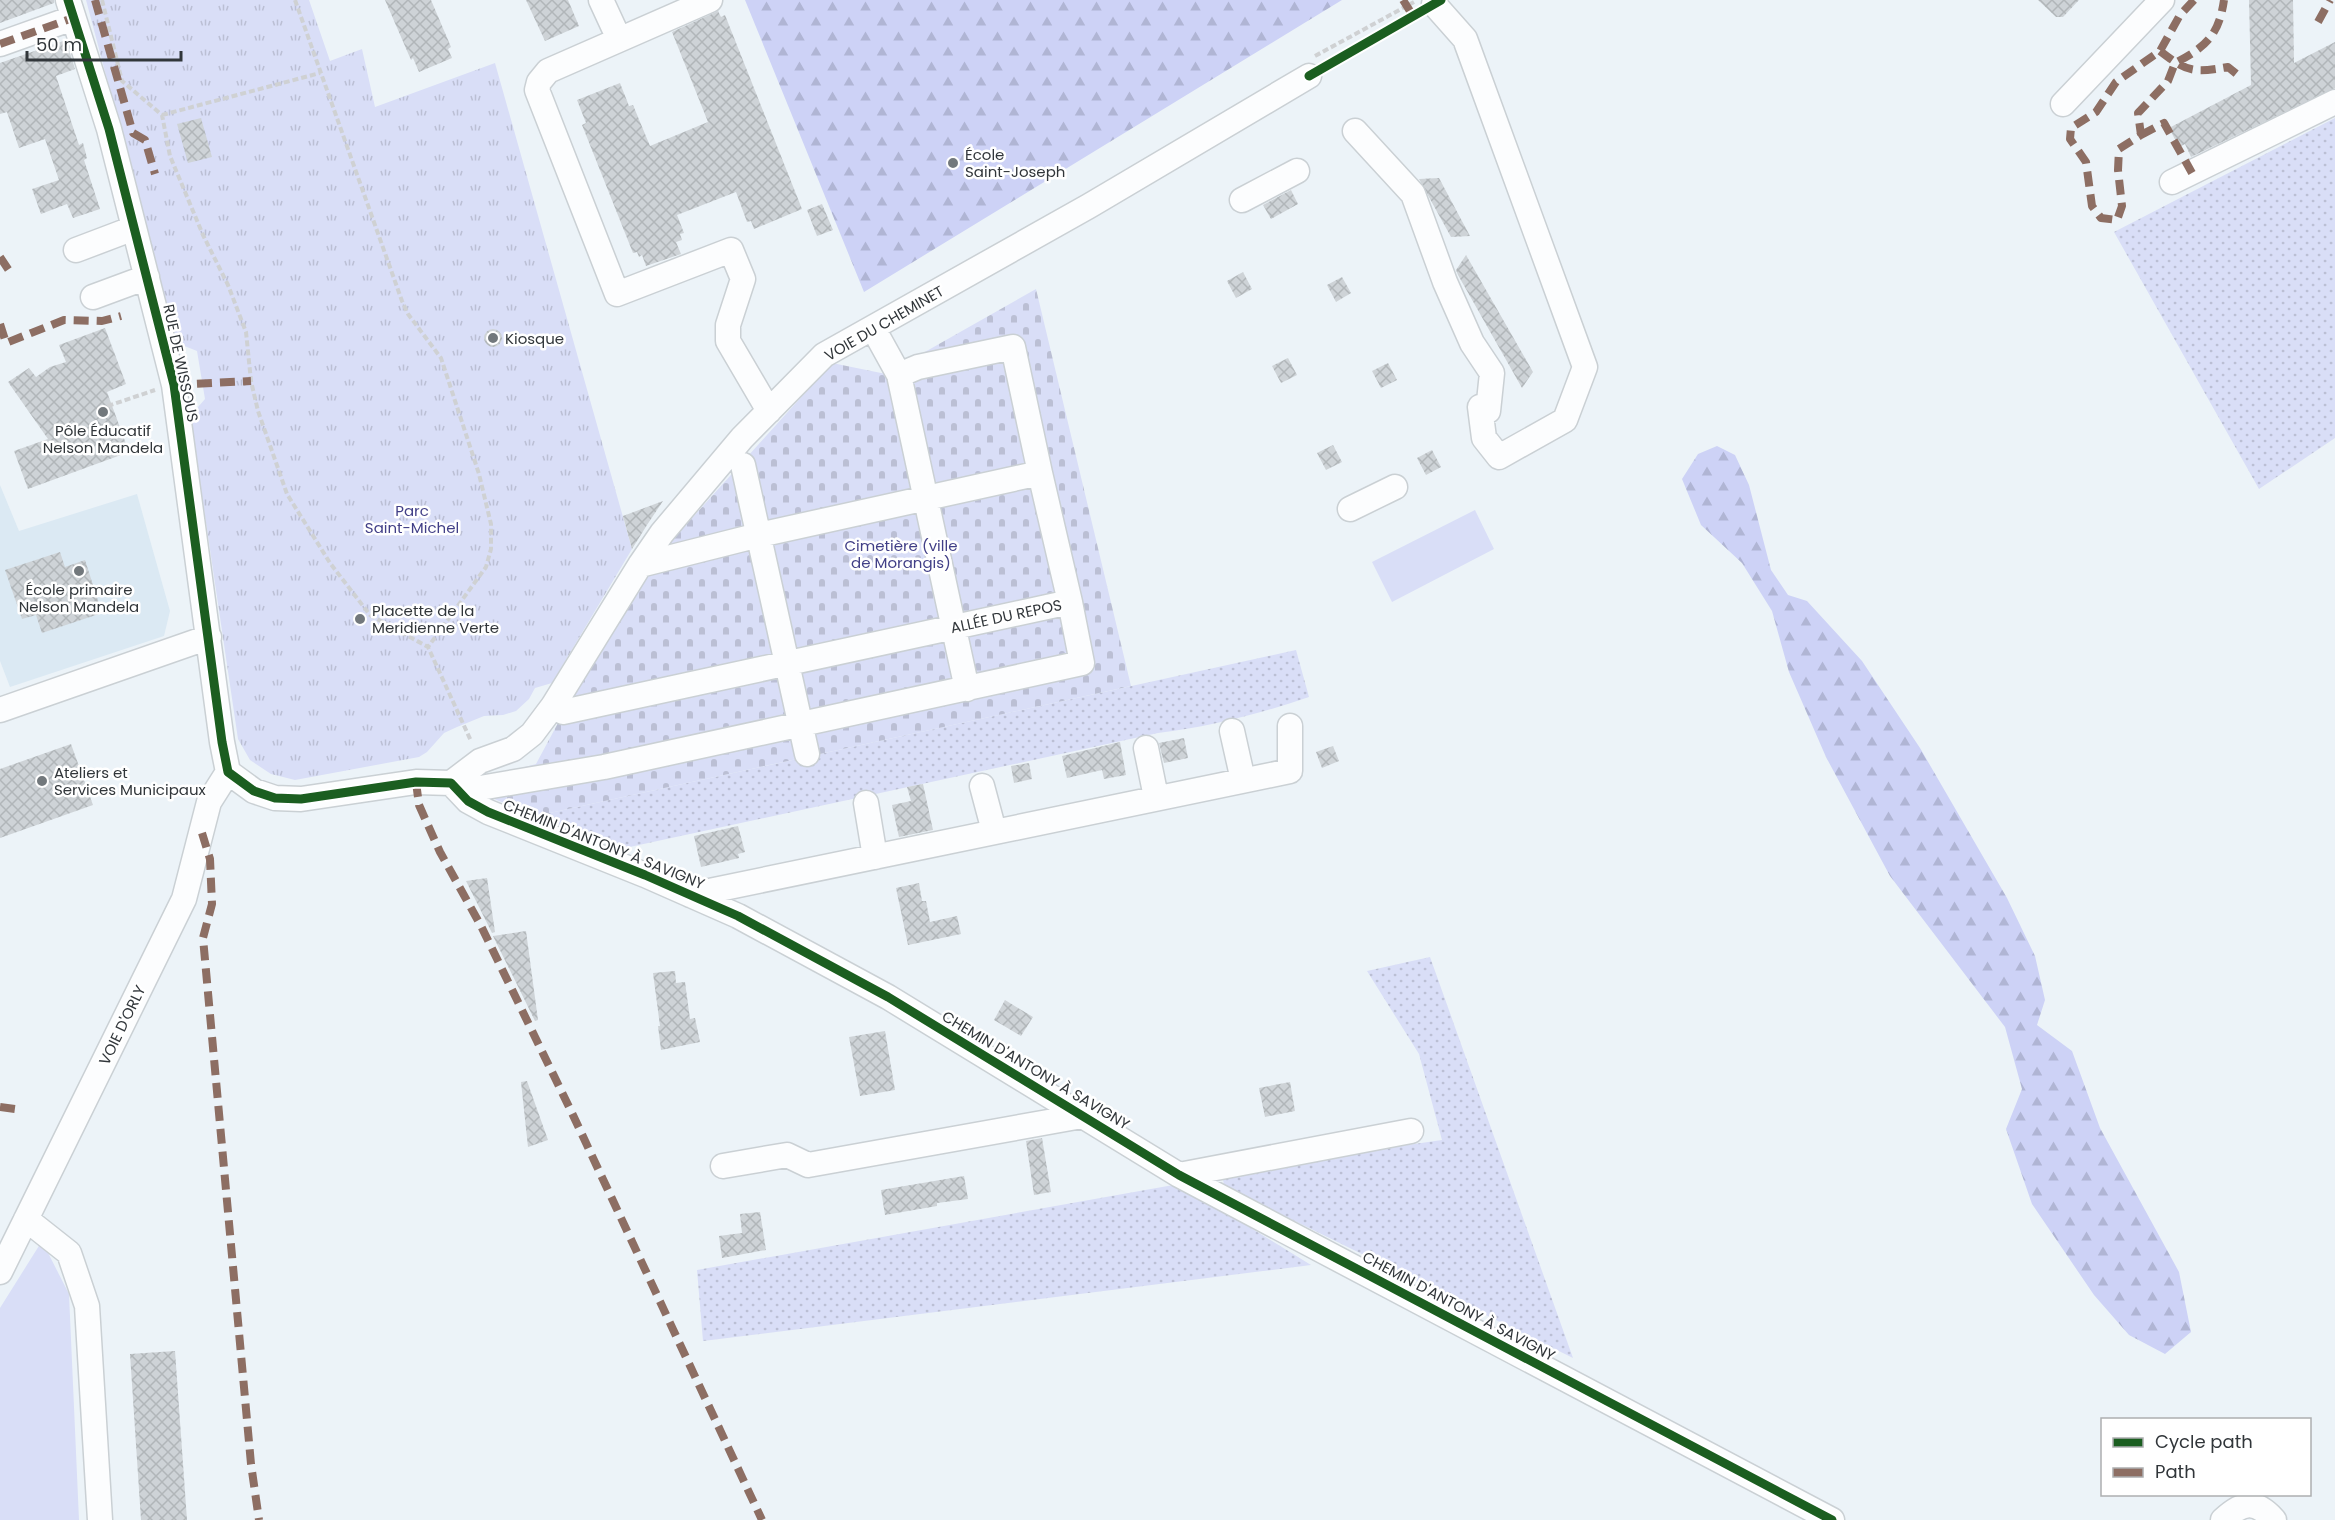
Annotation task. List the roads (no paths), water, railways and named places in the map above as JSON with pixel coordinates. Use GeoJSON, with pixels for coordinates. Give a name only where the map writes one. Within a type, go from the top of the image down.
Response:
{"type":"FeatureCollection","features":[{"type":"Feature","properties":{"kind":"street"},"geometry":{"type":"LineString","coordinates":[[710,0],[610,20],[548,71],[539,82],[537,90],[617,294],[732,250],[743,279],[728,325],[728,341],[770,411]]}},
{"type":"Feature","properties":{"kind":"street"},"geometry":{"type":"LineString","coordinates":[[2063,104],[2163,0]]}},
{"type":"Feature","properties":{"kind":"street"},"geometry":{"type":"LineString","coordinates":[[1355,131],[1413,194],[1445,282],[1467,333],[1492,373],[1484,409],[1484,438],[1499,457],[1565,420],[1585,366],[1466,39],[1434,4]]}},
{"type":"Feature","properties":{"kind":"street"},"geometry":{"type":"LineString","coordinates":[[0,44],[71,9]]}},
{"type":"Feature","properties":{"kind":"street","name":"RUE DE WISSOUS"},"geometry":{"type":"LineString","coordinates":[[71,9],[99,91],[174,385],[228,772]]}},
{"type":"Feature","properties":{"kind":"street","name":"VOIE DU CHEMINET"},"geometry":{"type":"LineString","coordinates":[[451,783],[480,761],[500,755],[524,742],[553,706],[640,565],[687,501],[742,438],[824,355],[1089,206],[1309,76]]}},
{"type":"Feature","properties":{"kind":"street"},"geometry":{"type":"LineString","coordinates":[[2172,182],[2335,102]]}},
{"type":"Feature","properties":{"kind":"street"},"geometry":{"type":"LineString","coordinates":[[1242,200],[1297,171]]}},
{"type":"Feature","properties":{"kind":"street"},"geometry":{"type":"LineString","coordinates":[[76,250],[134,228]]}},
{"type":"Feature","properties":{"kind":"street"},"geometry":{"type":"LineString","coordinates":[[93,297],[147,277]]}},
{"type":"Feature","properties":{"kind":"street"},"geometry":{"type":"LineString","coordinates":[[873,328],[899,375],[967,688]]}},
{"type":"Feature","properties":{"kind":"street","name":"ALLÉE DU REPOS"},"geometry":{"type":"LineString","coordinates":[[553,706],[563,712],[1070,602],[1013,347],[918,367],[899,375]]}},
{"type":"Feature","properties":{"kind":"street"},"geometry":{"type":"LineString","coordinates":[[743,465],[807,754]]}},
{"type":"Feature","properties":{"kind":"street"},"geometry":{"type":"LineString","coordinates":[[640,565],[759,535],[1040,473]]}},
{"type":"Feature","properties":{"kind":"street"},"geometry":{"type":"LineString","coordinates":[[1350,509],[1395,487]]}},
{"type":"Feature","properties":{"kind":"street"},"geometry":{"type":"LineString","coordinates":[[470,802],[480,788],[603,767],[1082,663],[1070,602]]}},
{"type":"Feature","properties":{"kind":"street"},"geometry":{"type":"LineString","coordinates":[[0,710],[209,637]]}},
{"type":"Feature","properties":{"kind":"street"},"geometry":{"type":"LineString","coordinates":[[690,895],[1290,771],[1290,726]]}},
{"type":"Feature","properties":{"kind":"street"},"geometry":{"type":"LineString","coordinates":[[1232,731],[1243,780]]}},
{"type":"Feature","properties":{"kind":"street"},"geometry":{"type":"LineString","coordinates":[[1146,748],[1156,798]]}},
{"type":"Feature","properties":{"kind":"street"},"geometry":{"type":"LineString","coordinates":[[228,772],[254,791],[275,798],[302,799],[416,782],[451,783]]}},
{"type":"Feature","properties":{"kind":"street","name":"VOIE D'ORLY"},"geometry":{"type":"LineString","coordinates":[[0,1272],[184,899],[209,801],[228,772]]}},
{"type":"Feature","properties":{"kind":"street","name":"CHEMIN D'ANTONY À SAVIGNY"},"geometry":{"type":"LineString","coordinates":[[451,783],[470,802],[488,812],[738,916],[888,997],[1179,1174],[1832,1520]]}},
{"type":"Feature","properties":{"kind":"street"},"geometry":{"type":"LineString","coordinates":[[982,786],[994,831]]}},
{"type":"Feature","properties":{"kind":"street"},"geometry":{"type":"LineString","coordinates":[[866,804],[875,857]]}},
{"type":"Feature","properties":{"kind":"street"},"geometry":{"type":"LineString","coordinates":[[723,1166],[787,1155],[808,1165],[1082,1116]]}},
{"type":"Feature","properties":{"kind":"street"},"geometry":{"type":"LineString","coordinates":[[1179,1174],[1411,1131]]}},
{"type":"Feature","properties":{"kind":"street"},"geometry":{"type":"LineString","coordinates":[[27,1219],[69,1253],[87,1306],[100,1520]]}},
{"type":"Feature","properties":{"kind":"street"},"geometry":{"type":"LineString","coordinates":[[2223,1520],[2238,1509],[2253,1505],[2265,1510],[2274,1520]]}},
{"type":"Feature","properties":{"kind":"place","name":"École Saint-Joseph"},"geometry":{"type":"Point","coordinates":[953,163]}},
{"type":"Feature","properties":{"kind":"place","name":"Kiosque"},"geometry":{"type":"Point","coordinates":[493,338]}},
{"type":"Feature","properties":{"kind":"place","name":"Pôle Éducatif Nelson Mandela"},"geometry":{"type":"Point","coordinates":[103,412]}},
{"type":"Feature","properties":{"kind":"place","name":"École primaire Nelson Mandela"},"geometry":{"type":"Point","coordinates":[79,571]}},
{"type":"Feature","properties":{"kind":"place","name":"Placette de la Meridienne Verte"},"geometry":{"type":"Point","coordinates":[360,619]}},
{"type":"Feature","properties":{"kind":"place","name":"Ateliers et Services Municipaux"},"geometry":{"type":"Point","coordinates":[42,781]}},
{"type":"Feature","properties":{"kind":"park label","name":"Parc Saint-Michel"},"geometry":{"type":"Point","coordinates":[412,518]}},
{"type":"Feature","properties":{"kind":"park label","name":"Cimetière (ville de Morangis)"},"geometry":{"type":"Point","coordinates":[901,554]}}]}
